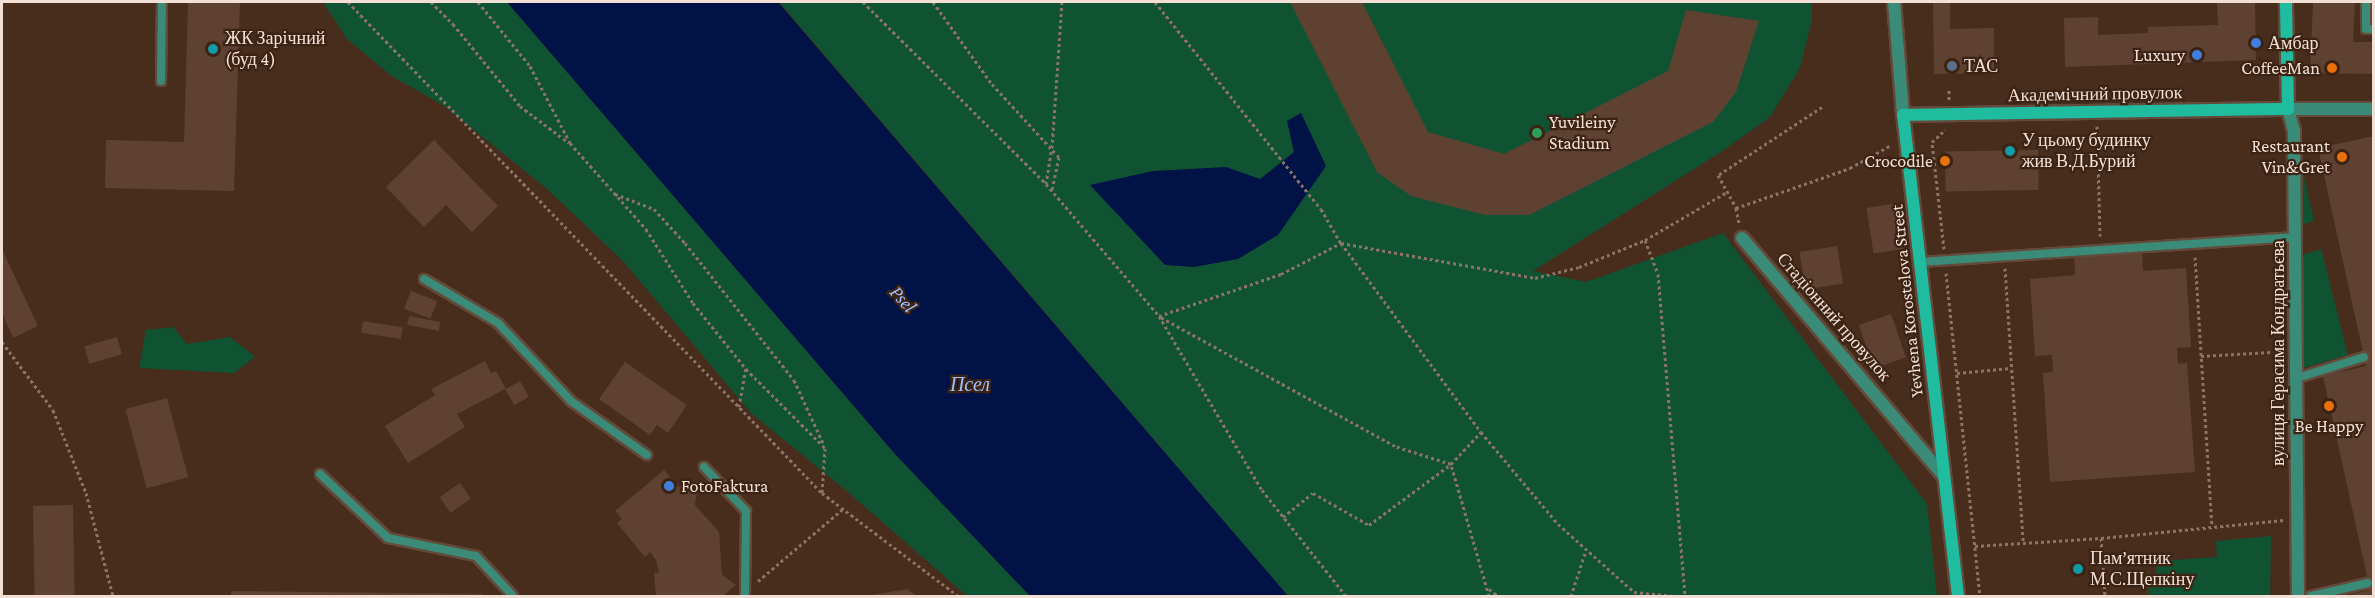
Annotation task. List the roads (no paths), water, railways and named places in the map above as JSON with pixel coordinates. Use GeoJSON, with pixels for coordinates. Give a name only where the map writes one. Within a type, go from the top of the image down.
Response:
{"type":"FeatureCollection","features":[{"type":"Feature","properties":{"kind":"street","name":"Yevhena Korostelova Street"},"geometry":{"type":"LineString","coordinates":[[1894,2],[1907,143],[1958,597]]}},
{"type":"Feature","properties":{"kind":"street"},"geometry":{"type":"LineString","coordinates":[[2286,2],[2288,109],[2373,109]]}},
{"type":"Feature","properties":{"kind":"street","name":"Академічний провулок"},"geometry":{"type":"LineString","coordinates":[[1904,115],[2288,109]]}},
{"type":"Feature","properties":{"kind":"street","name":"вулиця Герасима Кондратьєва"},"geometry":{"type":"LineString","coordinates":[[2288,109],[2294,131],[2298,597]]}},
{"type":"Feature","properties":{"kind":"street","name":"Стадіонний провулок"},"geometry":{"type":"LineString","coordinates":[[1742,238],[1944,476]]}},
{"type":"Feature","properties":{"kind":"lane"},"geometry":{"type":"LineString","coordinates":[[161,81],[162,2]]}},
{"type":"Feature","properties":{"kind":"lane"},"geometry":{"type":"LineString","coordinates":[[2366,2],[2366,29],[2373,29]]}},
{"type":"Feature","properties":{"kind":"lane"},"geometry":{"type":"LineString","coordinates":[[1920,262],[2295,237]]}},
{"type":"Feature","properties":{"kind":"lane"},"geometry":{"type":"LineString","coordinates":[[424,279],[498,323],[571,400],[647,455]]}},
{"type":"Feature","properties":{"kind":"lane"},"geometry":{"type":"LineString","coordinates":[[2297,378],[2364,357]]}},
{"type":"Feature","properties":{"kind":"lane"},"geometry":{"type":"LineString","coordinates":[[704,466],[746,511],[745,597]]}},
{"type":"Feature","properties":{"kind":"lane"},"geometry":{"type":"LineString","coordinates":[[320,474],[388,538],[476,556],[513,597]]}},
{"type":"Feature","properties":{"kind":"lane"},"geometry":{"type":"LineString","coordinates":[[2311,597],[2368,583]]}},
{"type":"Feature","properties":{"kind":"water","name":"Псел"},"geometry":{"type":"Polygon","coordinates":[[[507,2],[778,2],[1288,596],[1030,596],[895,454],[507,2]]]}},
{"type":"Feature","properties":{"kind":"water"},"geometry":{"type":"Polygon","coordinates":[[[1301,113],[1326,166],[1278,235],[1238,259],[1194,267],[1165,265],[1090,185],[1153,171],[1226,167],[1260,179],[1294,152],[1287,121],[1301,113]]]}},
{"type":"Feature","properties":{"kind":"place","name":"Амбар"},"geometry":{"type":"Point","coordinates":[2256,43]}},
{"type":"Feature","properties":{"kind":"place","name":"ЖК Зарічний (буд 4)"},"geometry":{"type":"Point","coordinates":[213,49]}},
{"type":"Feature","properties":{"kind":"place","name":"Luxury"},"geometry":{"type":"Point","coordinates":[2197,55]}},
{"type":"Feature","properties":{"kind":"place","name":"ТАС"},"geometry":{"type":"Point","coordinates":[1952,66]}},
{"type":"Feature","properties":{"kind":"place","name":"CoffeeMan"},"geometry":{"type":"Point","coordinates":[2332,68]}},
{"type":"Feature","properties":{"kind":"place","name":"Yuvileiny Stadium"},"geometry":{"type":"Point","coordinates":[1537,133]}},
{"type":"Feature","properties":{"kind":"place","name":"У цьому будинку жив В.Д.Бурий"},"geometry":{"type":"Point","coordinates":[2010,151]}},
{"type":"Feature","properties":{"kind":"place","name":"Restaurant Vin&Gret"},"geometry":{"type":"Point","coordinates":[2342,157]}},
{"type":"Feature","properties":{"kind":"place","name":"Crocodile"},"geometry":{"type":"Point","coordinates":[1945,161]}},
{"type":"Feature","properties":{"kind":"place","name":"Be Happy"},"geometry":{"type":"Point","coordinates":[2329,406]}},
{"type":"Feature","properties":{"kind":"place","name":"FotoFaktura"},"geometry":{"type":"Point","coordinates":[669,486]}},
{"type":"Feature","properties":{"kind":"place","name":"Пам’ятник М.С.Щепкіну"},"geometry":{"type":"Point","coordinates":[2078,569]}},
{"type":"Feature","properties":{"kind":"water label","name":"Psel"},"geometry":{"type":"Point","coordinates":[903,299]}}]}
